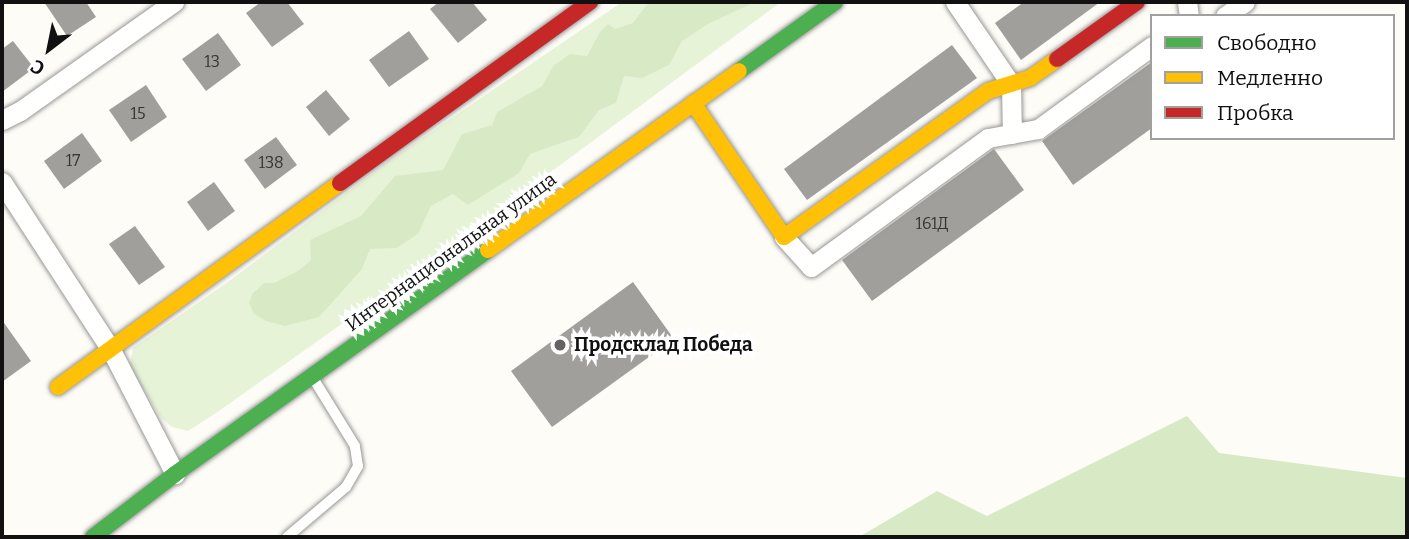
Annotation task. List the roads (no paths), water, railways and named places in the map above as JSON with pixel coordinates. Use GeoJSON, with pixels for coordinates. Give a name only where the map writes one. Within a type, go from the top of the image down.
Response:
{"type":"FeatureCollection","features":[{"type":"Feature","properties":{"kind":"street"},"geometry":{"type":"LineString","coordinates":[[2,120],[20,111],[174,2]]}},
{"type":"Feature","properties":{"kind":"street"},"geometry":{"type":"LineString","coordinates":[[58,387],[590,2]]}},
{"type":"Feature","properties":{"kind":"street","name":"Интернациональная улица"},"geometry":{"type":"LineString","coordinates":[[93,537],[126,522],[175,474],[313,378],[835,2]]}},
{"type":"Feature","properties":{"kind":"street"},"geometry":{"type":"LineString","coordinates":[[956,2],[1011,84],[1012,134]]}},
{"type":"Feature","properties":{"kind":"street"},"geometry":{"type":"LineString","coordinates":[[784,237],[988,91],[1030,78],[1137,2]]}},
{"type":"Feature","properties":{"kind":"street"},"geometry":{"type":"LineString","coordinates":[[1228,14],[1245,2]]}},
{"type":"Feature","properties":{"kind":"street"},"geometry":{"type":"LineString","coordinates":[[693,103],[784,237],[811,267],[988,138],[1038,129],[1150,48]]}},
{"type":"Feature","properties":{"kind":"street"},"geometry":{"type":"LineString","coordinates":[[2,181],[110,348],[175,474]]}},
{"type":"Feature","properties":{"kind":"lane"},"geometry":{"type":"LineString","coordinates":[[287,537],[346,487],[358,466],[355,446],[313,378]]}},
{"type":"Feature","properties":{"kind":"place","name":"Продсклад Победа"},"geometry":{"type":"Point","coordinates":[560,345]}}]}
